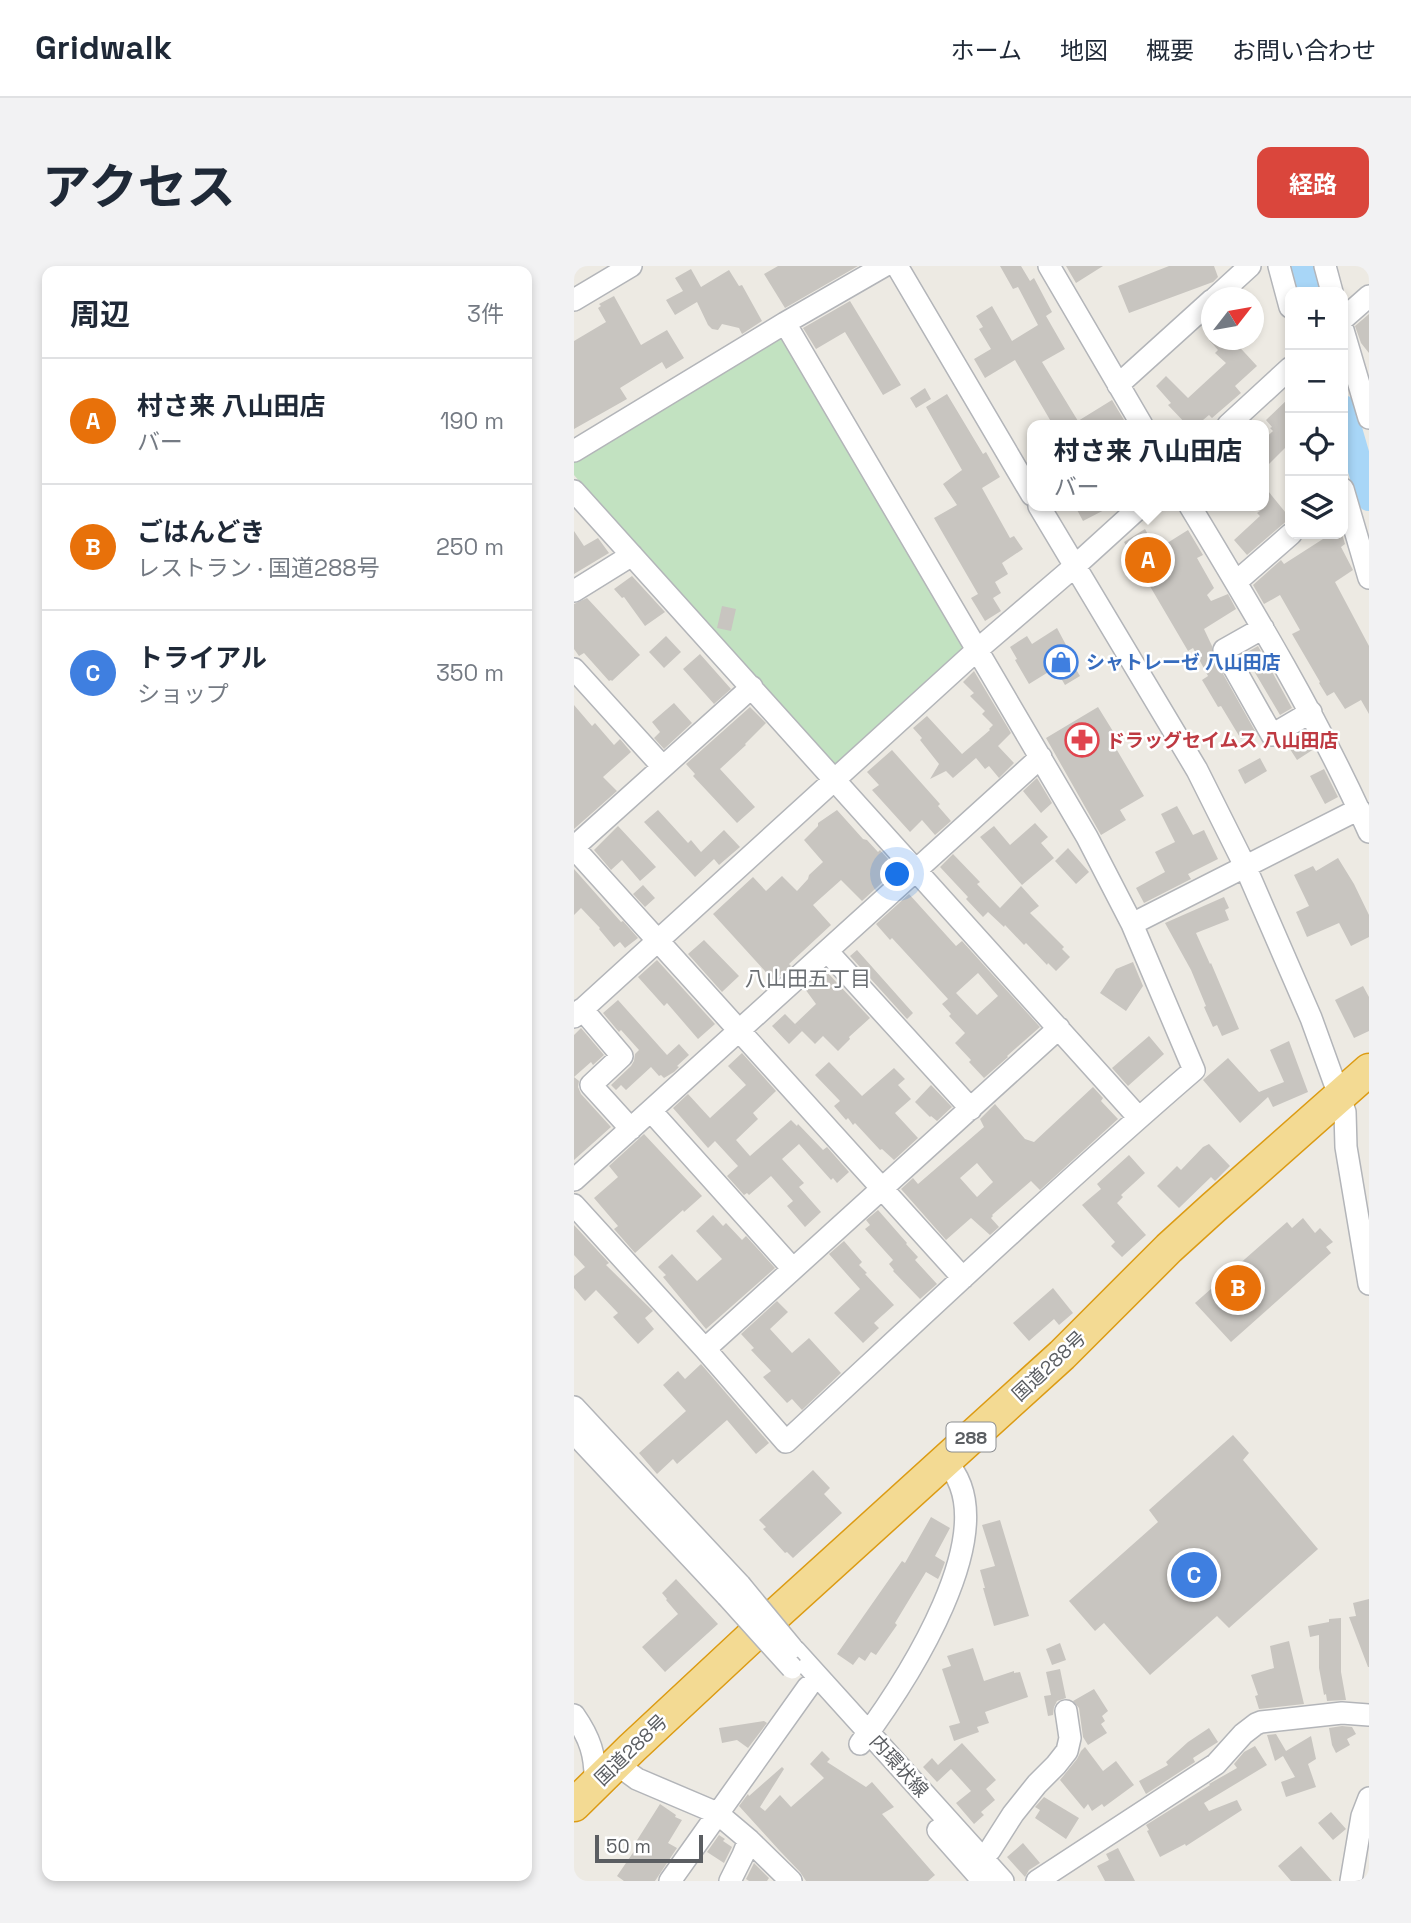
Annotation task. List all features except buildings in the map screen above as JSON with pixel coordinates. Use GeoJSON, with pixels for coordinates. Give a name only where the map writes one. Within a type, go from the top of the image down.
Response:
{"type":"FeatureCollection","features":[{"type":"Feature","properties":{"kind":"highway","name":"国道288号"},"geometry":{"type":"LineString","coordinates":[[584,1794],[683,1714],[762,1645],[949,1465],[1351,1099],[1369,1070]]}},
{"type":"Feature","properties":{"kind":"highway","name":"国道288号"},"geometry":{"type":"LineString","coordinates":[[574,1824],[629,1759]]}},
{"type":"Feature","properties":{"kind":"street"},"geometry":{"type":"LineString","coordinates":[[574,300],[631,266]]}},
{"type":"Feature","properties":{"kind":"street"},"geometry":{"type":"LineString","coordinates":[[574,451],[884,266]]}},
{"type":"Feature","properties":{"kind":"street"},"geometry":{"type":"LineString","coordinates":[[897,266],[1027,487]]}},
{"type":"Feature","properties":{"kind":"street"},"geometry":{"type":"LineString","coordinates":[[1049,266],[1139,420]]}},
{"type":"Feature","properties":{"kind":"street"},"geometry":{"type":"LineString","coordinates":[[1226,287],[1250,266]]}},
{"type":"Feature","properties":{"kind":"street"},"geometry":{"type":"LineString","coordinates":[[1279,266],[1285,288]]}},
{"type":"Feature","properties":{"kind":"street"},"geometry":{"type":"LineString","coordinates":[[1325,266],[1331,287]]}},
{"type":"Feature","properties":{"kind":"street"},"geometry":{"type":"LineString","coordinates":[[1348,315],[1369,296]]}},
{"type":"Feature","properties":{"kind":"street"},"geometry":{"type":"LineString","coordinates":[[1118,384],[1201,310]]}},
{"type":"Feature","properties":{"kind":"street"},"geometry":{"type":"LineString","coordinates":[[574,1205],[786,1442],[1194,1070],[1132,924],[1087,837],[785,323]]}},
{"type":"Feature","properties":{"kind":"street"},"geometry":{"type":"LineString","coordinates":[[1348,347],[1369,418]]}},
{"type":"Feature","properties":{"kind":"street"},"geometry":{"type":"LineString","coordinates":[[1233,420],[1285,373]]}},
{"type":"Feature","properties":{"kind":"street"},"geometry":{"type":"LineString","coordinates":[[574,491],[1139,1118]]}},
{"type":"Feature","properties":{"kind":"street"},"geometry":{"type":"LineString","coordinates":[[1348,506],[1369,578]]}},
{"type":"Feature","properties":{"kind":"street"},"geometry":{"type":"LineString","coordinates":[[1042,511],[1197,770],[1245,866],[1311,1018],[1351,1099],[1346,1147],[1369,1284]]}},
{"type":"Feature","properties":{"kind":"street"},"geometry":{"type":"LineString","coordinates":[[631,1129],[591,1085],[622,1056],[578,1013],[977,650],[1136,511]]}},
{"type":"Feature","properties":{"kind":"street"},"geometry":{"type":"LineString","coordinates":[[1193,511],[1311,712],[1369,832]]}},
{"type":"Feature","properties":{"kind":"street"},"geometry":{"type":"LineString","coordinates":[[1236,582],[1285,539]]}},
{"type":"Feature","properties":{"kind":"street"},"geometry":{"type":"LineString","coordinates":[[574,591],[632,555]]}},
{"type":"Feature","properties":{"kind":"street"},"geometry":{"type":"LineString","coordinates":[[1263,628],[1224,650],[1272,735],[1311,712]]}},
{"type":"Feature","properties":{"kind":"street"},"geometry":{"type":"LineString","coordinates":[[574,668],[663,767]]}},
{"type":"Feature","properties":{"kind":"street"},"geometry":{"type":"LineString","coordinates":[[752,687],[574,848],[963,1278]]}},
{"type":"Feature","properties":{"kind":"street"},"geometry":{"type":"LineString","coordinates":[[574,1180],[1041,757]]}},
{"type":"Feature","properties":{"kind":"street"},"geometry":{"type":"LineString","coordinates":[[1132,924],[1359,809]]}},
{"type":"Feature","properties":{"kind":"street"},"geometry":{"type":"LineString","coordinates":[[827,951],[971,1109]]}},
{"type":"Feature","properties":{"kind":"street"},"geometry":{"type":"LineString","coordinates":[[705,1349],[1059,1028]]}},
{"type":"Feature","properties":{"kind":"street"},"geometry":{"type":"LineString","coordinates":[[651,1111],[793,1269]]}},
{"type":"Feature","properties":{"kind":"street"},"geometry":{"type":"LineString","coordinates":[[574,1407],[793,1659]]}},
{"type":"Feature","properties":{"kind":"street"},"geometry":{"type":"LineString","coordinates":[[574,1433],[733,1591]]}},
{"type":"Feature","properties":{"kind":"street"},"geometry":{"type":"LineString","coordinates":[[865,1738],[918,1657],[944,1603],[960,1555],[965,1524],[964,1499],[949,1465]]}},
{"type":"Feature","properties":{"kind":"street","name":"内環状線"},"geometry":{"type":"LineString","coordinates":[[793,1659],[865,1738],[981,1874],[1003,1881]]}},
{"type":"Feature","properties":{"kind":"street","name":"内環状線"},"geometry":{"type":"LineString","coordinates":[[793,1659],[808,1687],[865,1738]]}},
{"type":"Feature","properties":{"kind":"street"},"geometry":{"type":"LineString","coordinates":[[670,1881],[808,1687]]}},
{"type":"Feature","properties":{"kind":"street"},"geometry":{"type":"LineString","coordinates":[[981,1874],[990,1850],[1013,1814],[1067,1751],[1070,1738],[1066,1711]]}},
{"type":"Feature","properties":{"kind":"street"},"geometry":{"type":"LineString","coordinates":[[1037,1881],[1216,1764],[1232,1745],[1256,1724],[1342,1713],[1369,1715]]}},
{"type":"Feature","properties":{"kind":"street"},"geometry":{"type":"LineString","coordinates":[[574,1715],[586,1734],[592,1751],[584,1794]]}},
{"type":"Feature","properties":{"kind":"street"},"geometry":{"type":"LineString","coordinates":[[586,1734],[603,1744],[615,1747],[629,1759],[637,1779],[717,1813],[791,1881]]}},
{"type":"Feature","properties":{"kind":"street"},"geometry":{"type":"LineString","coordinates":[[1351,1881],[1362,1816],[1369,1798]]}},
{"type":"Feature","properties":{"kind":"street"},"geometry":{"type":"LineString","coordinates":[[730,1881],[749,1840]]}},
{"type":"Feature","properties":{"kind":"green space"},"geometry":{"type":"Polygon","coordinates":[[[784,336],[967,645],[832,771],[574,475],[574,461],[784,336]]]}},
{"type":"Feature","properties":{"kind":"waterway"},"geometry":{"type":"LineString","coordinates":[[1301,266],[1307,287]]}},
{"type":"Feature","properties":{"kind":"waterway"},"geometry":{"type":"LineString","coordinates":[[1344,413],[1369,498]]}},
{"type":"Feature","properties":{"kind":"place","name":"村さ来 八山田店"},"geometry":{"type":"Point","coordinates":[1148,560]}},
{"type":"Feature","properties":{"kind":"place","name":"シャトレーゼ 八山田店"},"geometry":{"type":"Point","coordinates":[1061,662]}},
{"type":"Feature","properties":{"kind":"place","name":"ドラッグセイムス 八山田店"},"geometry":{"type":"Point","coordinates":[1082,740]}},
{"type":"Feature","properties":{"kind":"place","name":"ごはんどき"},"geometry":{"type":"Point","coordinates":[1238,1288]}},
{"type":"Feature","properties":{"kind":"place","name":"トライアル"},"geometry":{"type":"Point","coordinates":[1194,1575]}},
{"type":"Feature","properties":{"kind":"district","name":"八山田五丁目"},"geometry":{"type":"Point","coordinates":[808,978]}}]}
